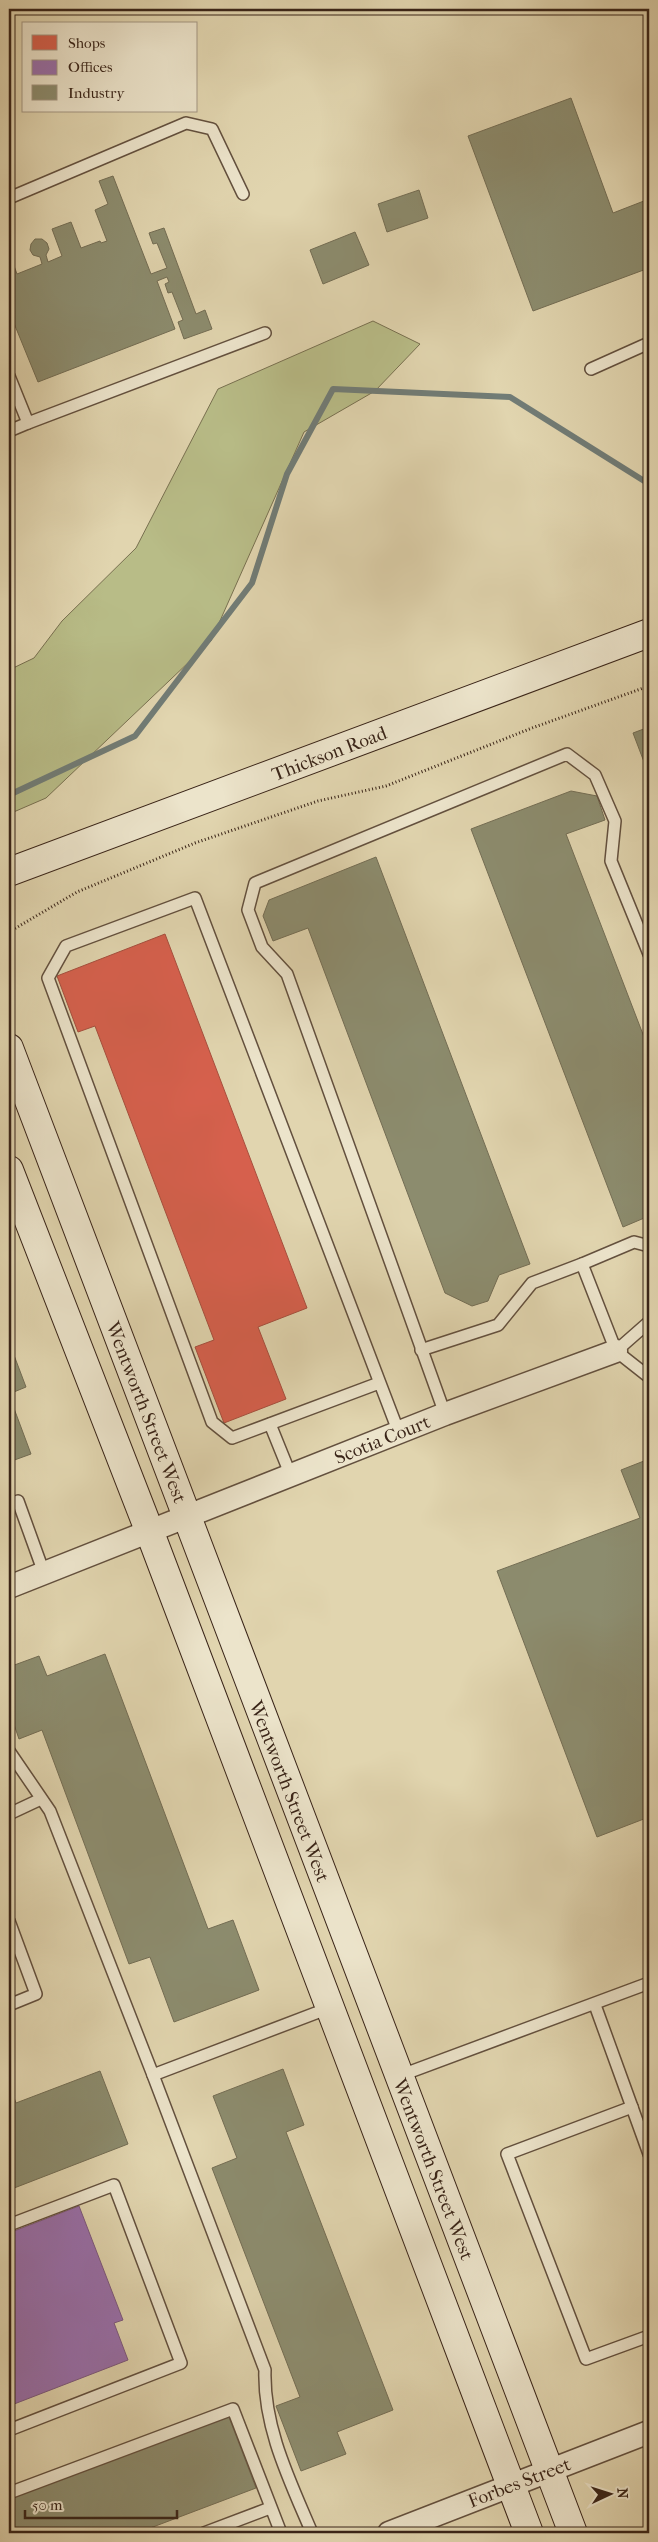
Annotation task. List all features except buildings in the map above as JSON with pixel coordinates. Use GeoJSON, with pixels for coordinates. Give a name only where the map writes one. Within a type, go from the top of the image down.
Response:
{"type":"FeatureCollection","features":[{"type":"Feature","properties":{"kind":"main road","name":"Thickson Road"},"geometry":{"type":"LineString","coordinates":[[9,872],[649,633]]}},
{"type":"Feature","properties":{"kind":"main road","name":"Wentworth Street West"},"geometry":{"type":"LineString","coordinates":[[9,1048],[573,2533]]}},
{"type":"Feature","properties":{"kind":"main road","name":"Wentworth Street West"},"geometry":{"type":"LineString","coordinates":[[9,1170],[149,1530],[529,2533]]}},
{"type":"Feature","properties":{"kind":"street","name":"Scotia Court"},"geometry":{"type":"LineString","coordinates":[[9,1587],[186,1515],[291,1476],[445,1414],[616,1351]]}},
{"type":"Feature","properties":{"kind":"street","name":"Forbes Street"},"geometry":{"type":"LineString","coordinates":[[389,2533],[649,2432]]}},
{"type":"Feature","properties":{"kind":"lane"},"geometry":{"type":"LineString","coordinates":[[9,198],[186,123],[212,129],[243,194]]}},
{"type":"Feature","properties":{"kind":"lane"},"geometry":{"type":"LineString","coordinates":[[9,431],[265,333]]}},
{"type":"Feature","properties":{"kind":"lane"},"geometry":{"type":"LineString","coordinates":[[592,369],[649,344]]}},
{"type":"Feature","properties":{"kind":"lane"},"geometry":{"type":"LineString","coordinates":[[9,376],[28,423]]}},
{"type":"Feature","properties":{"kind":"lane"},"geometry":{"type":"LineString","coordinates":[[445,1414],[287,974],[262,947],[248,910],[255,883],[567,754],[595,775],[615,821],[611,861],[649,954]]}},
{"type":"Feature","properties":{"kind":"lane"},"geometry":{"type":"LineString","coordinates":[[379,1383],[232,1438],[212,1422],[48,978],[66,946],[195,898],[399,1433]]}},
{"type":"Feature","properties":{"kind":"lane"},"geometry":{"type":"LineString","coordinates":[[421,1350],[498,1325],[532,1283],[634,1242],[649,1246]]}},
{"type":"Feature","properties":{"kind":"lane"},"geometry":{"type":"LineString","coordinates":[[582,1264],[616,1351],[649,1377]]}},
{"type":"Feature","properties":{"kind":"lane"},"geometry":{"type":"LineString","coordinates":[[616,1351],[649,1322]]}},
{"type":"Feature","properties":{"kind":"lane"},"geometry":{"type":"LineString","coordinates":[[270,1424],[291,1476]]}},
{"type":"Feature","properties":{"kind":"lane"},"geometry":{"type":"LineString","coordinates":[[18,1501],[44,1573]]}},
{"type":"Feature","properties":{"kind":"lane"},"geometry":{"type":"LineString","coordinates":[[9,1751],[50,1811],[153,2076],[265,2370],[264,2387],[269,2422],[312,2533]]}},
{"type":"Feature","properties":{"kind":"lane"},"geometry":{"type":"LineString","coordinates":[[9,1814],[41,1799]]}},
{"type":"Feature","properties":{"kind":"lane"},"geometry":{"type":"LineString","coordinates":[[9,1921],[36,1994],[9,2005]]}},
{"type":"Feature","properties":{"kind":"lane"},"geometry":{"type":"LineString","coordinates":[[399,2076],[595,2005],[649,1983]]}},
{"type":"Feature","properties":{"kind":"lane"},"geometry":{"type":"LineString","coordinates":[[595,2005],[649,2154]]}},
{"type":"Feature","properties":{"kind":"lane"},"geometry":{"type":"LineString","coordinates":[[153,2076],[329,2008]]}},
{"type":"Feature","properties":{"kind":"lane"},"geometry":{"type":"LineString","coordinates":[[632,2106],[507,2154],[586,2359],[649,2336]]}},
{"type":"Feature","properties":{"kind":"lane"},"geometry":{"type":"LineString","coordinates":[[9,2225],[114,2185],[181,2363],[9,2430]]}},
{"type":"Feature","properties":{"kind":"lane"},"geometry":{"type":"LineString","coordinates":[[9,2493],[233,2409],[281,2533]]}},
{"type":"Feature","properties":{"kind":"lane"},"geometry":{"type":"LineString","coordinates":[[204,2533],[270,2508]]}},
{"type":"Feature","properties":{"kind":"path"},"geometry":{"type":"LineString","coordinates":[[9,932],[76,892],[196,843],[318,801],[386,786],[532,728],[649,686]]}},
{"type":"Feature","properties":{"kind":"green space"},"geometry":{"type":"Polygon","coordinates":[[[373,321],[420,344],[375,391],[304,432],[211,641],[46,798],[9,814],[9,670],[34,658],[62,621],[136,548],[218,389],[373,321]]]}},
{"type":"Feature","properties":{"kind":"waterway"},"geometry":{"type":"LineString","coordinates":[[9,795],[135,736],[252,583],[287,474],[333,389],[510,397],[649,484]]}}]}
